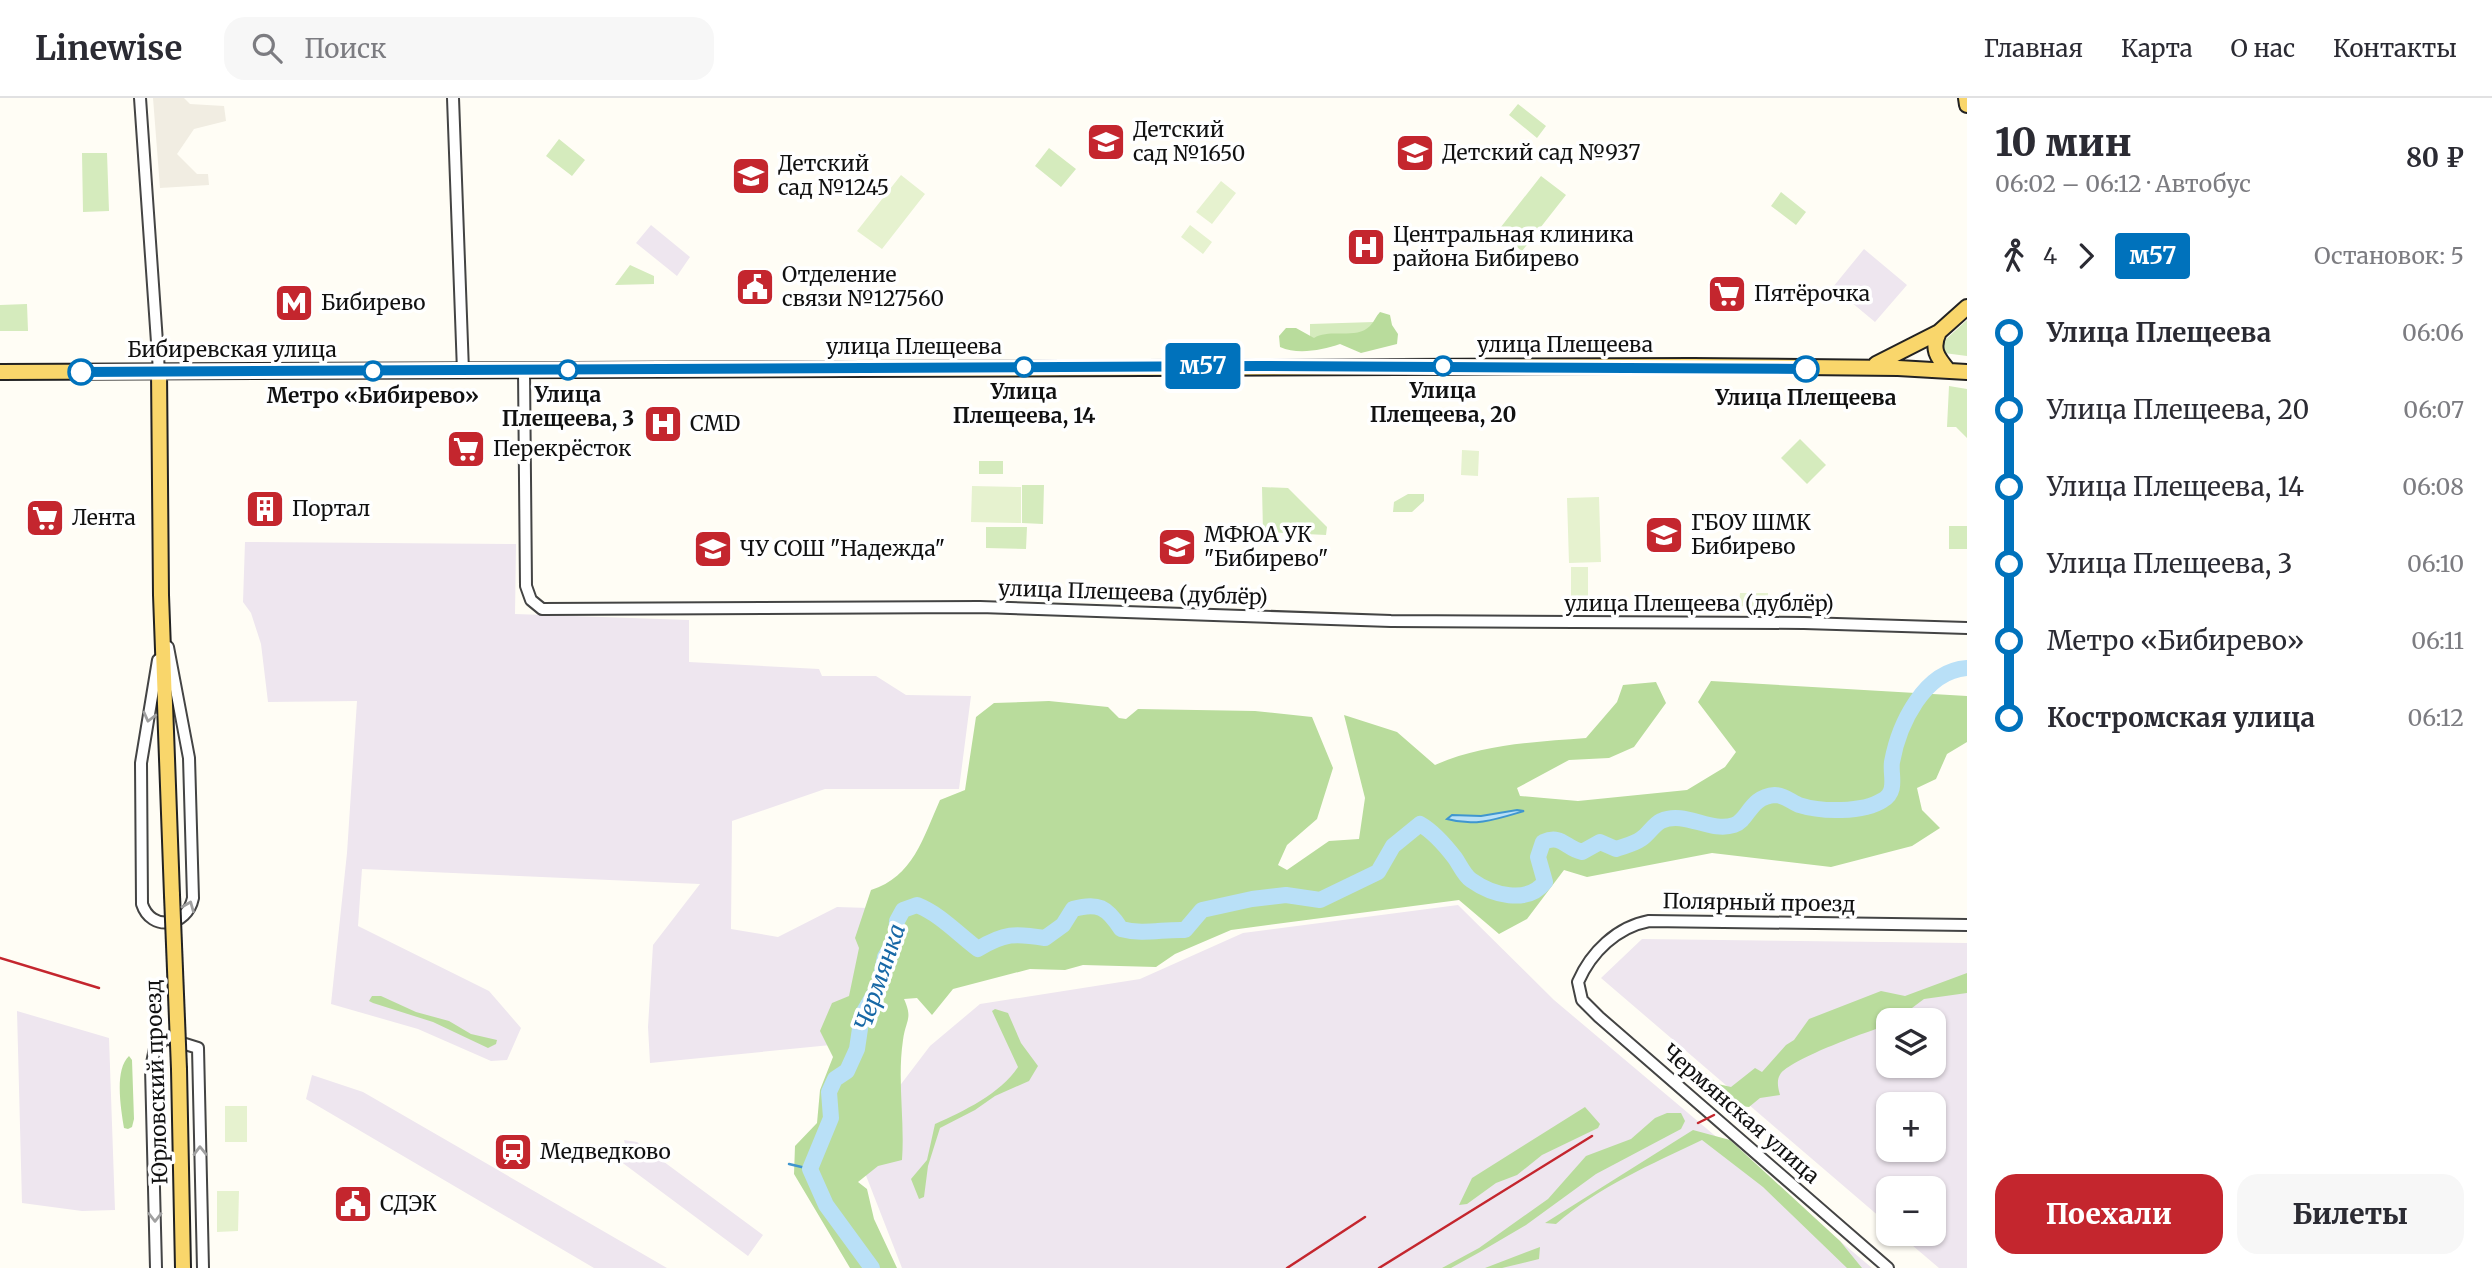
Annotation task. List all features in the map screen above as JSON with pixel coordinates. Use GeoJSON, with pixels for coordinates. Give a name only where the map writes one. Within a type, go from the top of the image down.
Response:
{"type":"FeatureCollection","features":[{"type":"Feature","properties":{"kind":"main road"},"geometry":{"type":"LineString","coordinates":[[1966,98],[1967,105]]}},
{"type":"Feature","properties":{"kind":"main road","name":"улица Плещеева"},"geometry":{"type":"LineString","coordinates":[[1869,367],[1939,332],[1967,307]]}},
{"type":"Feature","properties":{"kind":"main road"},"geometry":{"type":"LineString","coordinates":[[1939,332],[1934,344],[1935,354],[1948,370]]}},
{"type":"Feature","properties":{"kind":"main road","name":"улица Плещеева"},"geometry":{"type":"LineString","coordinates":[[463,371],[1245,366],[1869,367],[1967,372]]}},
{"type":"Feature","properties":{"kind":"main road","name":"Юрловский проезд"},"geometry":{"type":"LineString","coordinates":[[159,371],[161,596],[183,1268]]}},
{"type":"Feature","properties":{"kind":"main road","name":"Бибиревская улица"},"geometry":{"type":"LineString","coordinates":[[0,372],[463,371]]}},
{"type":"Feature","properties":{"kind":"street"},"geometry":{"type":"LineString","coordinates":[[140,98],[159,371]]}},
{"type":"Feature","properties":{"kind":"street"},"geometry":{"type":"LineString","coordinates":[[453,98],[463,371]]}},
{"type":"Feature","properties":{"kind":"street","name":"улица Плещеева (дублёр)"},"geometry":{"type":"LineString","coordinates":[[524,371],[526,586],[531,600],[542,609],[980,607],[1391,621],[1804,623],[1967,628]]}},
{"type":"Feature","properties":{"kind":"street"},"geometry":{"type":"LineString","coordinates":[[161,596],[189,758],[193,882],[193,898],[188,914],[182,919],[169,922],[151,916],[142,904],[141,763],[154,698],[162,625]]}},
{"type":"Feature","properties":{"kind":"street","name":"Полярный проезд"},"geometry":{"type":"LineString","coordinates":[[1578,982],[1595,954],[1612,938],[1634,924],[1649,921],[1967,925]]}},
{"type":"Feature","properties":{"kind":"street","name":"Чермянская улица"},"geometry":{"type":"LineString","coordinates":[[1578,982],[1582,1000],[1599,1017],[1888,1268]]}},
{"type":"Feature","properties":{"kind":"street"},"geometry":{"type":"LineString","coordinates":[[156,1268],[151,1068],[158,1042],[171,1038],[198,1048],[203,1268]]}},
{"type":"Feature","properties":{"kind":"shaded area"},"geometry":{"type":"Polygon","coordinates":[[[153,98],[184,98],[190,104],[224,106],[226,121],[194,129],[177,154],[197,174],[208,174],[209,185],[160,188],[153,98]]]}},
{"type":"Feature","properties":{"kind":"shaded area"},"geometry":{"type":"Polygon","coordinates":[[[651,225],[690,257],[677,276],[636,243],[651,225]]]}},
{"type":"Feature","properties":{"kind":"shaded area"},"geometry":{"type":"Polygon","coordinates":[[[1864,249],[1907,285],[1875,322],[1833,287],[1864,249]]]}},
{"type":"Feature","properties":{"kind":"shaded area"},"geometry":{"type":"Polygon","coordinates":[[[245,542],[516,544],[515,614],[689,620],[689,662],[819,669],[822,676],[876,676],[906,695],[971,696],[959,789],[825,789],[732,821],[731,929],[778,937],[837,907],[869,908],[841,1044],[650,1063],[648,1027],[653,945],[700,884],[362,869],[358,926],[489,991],[521,1028],[507,1060],[491,1061],[418,1029],[331,1004],[347,853],[357,701],[268,702],[261,644],[251,613],[243,602],[245,542]]]}},
{"type":"Feature","properties":{"kind":"shaded area"},"geometry":{"type":"Polygon","coordinates":[[[1458,905],[1554,1000],[1872,1268],[902,1268],[865,1173],[892,1096],[930,1046],[980,1004],[1140,979],[1243,933],[1458,905]]]}},
{"type":"Feature","properties":{"kind":"shaded area"},"geometry":{"type":"Polygon","coordinates":[[[1642,939],[1967,943],[1967,1268],[1939,1268],[1913,1246],[1946,1246],[1946,1176],[1876,1176],[1876,1214],[1601,978],[1642,939]]]}},
{"type":"Feature","properties":{"kind":"shaded area"},"geometry":{"type":"Polygon","coordinates":[[[17,1011],[109,1038],[115,1210],[82,1211],[22,1203],[17,1011]]]}},
{"type":"Feature","properties":{"kind":"shaded area"},"geometry":{"type":"Polygon","coordinates":[[[312,1075],[363,1092],[667,1268],[594,1268],[306,1099],[312,1075]]]}},
{"type":"Feature","properties":{"kind":"shaded area"},"geometry":{"type":"Polygon","coordinates":[[[624,1140],[637,1142],[763,1235],[748,1256],[620,1161],[627,1151],[624,1140]]]}},
{"type":"Feature","properties":{"kind":"green space"},"geometry":{"type":"Polygon","coordinates":[[[1518,104],[1546,126],[1537,138],[1509,115],[1518,104]]]}},
{"type":"Feature","properties":{"kind":"green space"},"geometry":{"type":"Polygon","coordinates":[[[559,139],[585,160],[572,176],[546,156],[559,139]]]}},
{"type":"Feature","properties":{"kind":"green space"},"geometry":{"type":"Polygon","coordinates":[[[1049,148],[1076,169],[1061,187],[1035,166],[1049,148]]]}},
{"type":"Feature","properties":{"kind":"green space"},"geometry":{"type":"Polygon","coordinates":[[[82,153],[107,153],[109,211],[83,212],[82,153]]]}},
{"type":"Feature","properties":{"kind":"green space"},"geometry":{"type":"Polygon","coordinates":[[[901,175],[925,194],[882,249],[857,231],[901,175]]]}},
{"type":"Feature","properties":{"kind":"green space"},"geometry":{"type":"Polygon","coordinates":[[[1541,176],[1566,195],[1522,251],[1497,232],[1541,176]]]}},
{"type":"Feature","properties":{"kind":"green space"},"geometry":{"type":"Polygon","coordinates":[[[1221,181],[1236,193],[1212,224],[1196,212],[1221,181]]]}},
{"type":"Feature","properties":{"kind":"green space"},"geometry":{"type":"Polygon","coordinates":[[[1781,192],[1806,212],[1796,225],[1771,206],[1781,192]]]}},
{"type":"Feature","properties":{"kind":"green space"},"geometry":{"type":"Polygon","coordinates":[[[1190,225],[1212,242],[1203,254],[1181,237],[1190,225]]]}},
{"type":"Feature","properties":{"kind":"green space"},"geometry":{"type":"Polygon","coordinates":[[[630,265],[654,276],[654,284],[615,285],[630,265]]]}},
{"type":"Feature","properties":{"kind":"green space"},"geometry":{"type":"Polygon","coordinates":[[[27,304],[28,331],[0,331],[0,305],[27,304]]]}},
{"type":"Feature","properties":{"kind":"green space"},"geometry":{"type":"Polygon","coordinates":[[[1380,312],[1390,315],[1398,334],[1397,344],[1361,353],[1340,344],[1302,351],[1280,347],[1279,336],[1286,328],[1296,328],[1314,338],[1320,335],[1358,332],[1370,326],[1380,312]]]}},
{"type":"Feature","properties":{"kind":"green space"},"geometry":{"type":"Polygon","coordinates":[[[1967,320],[1967,356],[1944,353],[1944,341],[1967,320]]]}},
{"type":"Feature","properties":{"kind":"green space"},"geometry":{"type":"Polygon","coordinates":[[[1374,322],[1374,340],[1310,341],[1310,324],[1374,322]]]}},
{"type":"Feature","properties":{"kind":"green space"},"geometry":{"type":"Polygon","coordinates":[[[1949,386],[1967,389],[1967,438],[1956,427],[1947,427],[1949,386]]]}},
{"type":"Feature","properties":{"kind":"green space"},"geometry":{"type":"Polygon","coordinates":[[[1800,439],[1826,465],[1807,484],[1781,458],[1800,439]]]}},
{"type":"Feature","properties":{"kind":"green space"},"geometry":{"type":"Polygon","coordinates":[[[1462,450],[1479,451],[1478,476],[1461,475],[1462,450]]]}},
{"type":"Feature","properties":{"kind":"green space"},"geometry":{"type":"Polygon","coordinates":[[[979,461],[1003,461],[1003,474],[979,474],[979,461]]]}},
{"type":"Feature","properties":{"kind":"green space"},"geometry":{"type":"Polygon","coordinates":[[[1022,485],[1044,485],[1043,524],[1022,523],[1022,485]]]}},
{"type":"Feature","properties":{"kind":"green space"},"geometry":{"type":"Polygon","coordinates":[[[972,486],[1021,487],[1021,523],[971,522],[972,486]]]}},
{"type":"Feature","properties":{"kind":"green space"},"geometry":{"type":"Polygon","coordinates":[[[1262,487],[1288,488],[1327,527],[1326,535],[1263,532],[1262,487]]]}},
{"type":"Feature","properties":{"kind":"green space"},"geometry":{"type":"Polygon","coordinates":[[[1408,494],[1424,494],[1424,501],[1412,512],[1393,512],[1394,502],[1408,494]]]}},
{"type":"Feature","properties":{"kind":"green space"},"geometry":{"type":"Polygon","coordinates":[[[1599,497],[1601,562],[1569,563],[1567,498],[1599,497]]]}},
{"type":"Feature","properties":{"kind":"green space"},"geometry":{"type":"Polygon","coordinates":[[[1949,526],[1967,526],[1967,549],[1949,549],[1949,526]]]}},
{"type":"Feature","properties":{"kind":"green space"},"geometry":{"type":"Polygon","coordinates":[[[986,527],[1027,527],[1026,549],[986,548],[986,527]]]}},
{"type":"Feature","properties":{"kind":"green space"},"geometry":{"type":"Polygon","coordinates":[[[1571,567],[1588,567],[1588,603],[1571,603],[1571,567]]]}},
{"type":"Feature","properties":{"kind":"green space"},"geometry":{"type":"Polygon","coordinates":[[[1740,593],[1768,593],[1767,607],[1739,606],[1740,593]]]}},
{"type":"Feature","properties":{"kind":"green space"},"geometry":{"type":"Polygon","coordinates":[[[1711,681],[1967,696],[1967,742],[1947,754],[1936,779],[1917,788],[1922,810],[1940,828],[1912,846],[1831,867],[1712,853],[1587,877],[1564,870],[1527,919],[1499,934],[1459,900],[1231,930],[1175,954],[1156,967],[1083,965],[1065,970],[1030,969],[953,989],[932,1015],[917,998],[904,999],[908,1015],[901,1055],[902,1160],[878,1166],[858,1182],[867,1189],[874,1219],[897,1268],[850,1268],[794,1174],[795,1146],[817,1123],[820,1090],[833,1057],[820,1031],[832,1003],[849,996],[859,948],[855,938],[871,890],[897,876],[907,866],[922,842],[940,800],[965,790],[976,717],[994,703],[1049,701],[1108,707],[1119,718],[1126,719],[1138,709],[1255,711],[1312,717],[1333,768],[1317,819],[1287,845],[1278,865],[1287,870],[1329,841],[1359,839],[1365,798],[1344,715],[1397,732],[1435,765],[1490,748],[1586,738],[1617,702],[1623,685],[1656,682],[1666,703],[1634,747],[1609,758],[1569,760],[1517,788],[1520,796],[1578,801],[1687,790],[1725,767],[1736,752],[1698,702],[1711,681]]]}},
{"type":"Feature","properties":{"kind":"green space"},"geometry":{"type":"Polygon","coordinates":[[[1967,973],[1967,993],[1924,999],[1912,1008],[1876,1008],[1876,1029],[1789,1067],[1781,1073],[1778,1081],[1780,1095],[1760,1098],[1749,1107],[1721,1104],[1681,1070],[1677,1057],[1686,1056],[1718,1084],[1731,1087],[1755,1068],[1762,1072],[1786,1045],[1794,1040],[1809,1019],[1881,991],[1905,996],[1967,973]]]}},
{"type":"Feature","properties":{"kind":"green space"},"geometry":{"type":"Polygon","coordinates":[[[372,996],[381,996],[416,1012],[449,1021],[471,1034],[497,1040],[496,1044],[488,1048],[433,1022],[373,1003],[369,1001],[372,996]]]}},
{"type":"Feature","properties":{"kind":"green space"},"geometry":{"type":"Polygon","coordinates":[[[995,1009],[1008,1013],[1021,1043],[1038,1066],[1029,1081],[995,1096],[940,1128],[928,1166],[924,1197],[919,1199],[911,1179],[927,1160],[935,1124],[991,1093],[1018,1067],[992,1011],[995,1009]]]}},
{"type":"Feature","properties":{"kind":"green space"},"geometry":{"type":"Polygon","coordinates":[[[129,1056],[132,1060],[134,1119],[132,1127],[128,1129],[124,1128],[121,1111],[120,1080],[124,1062],[129,1056]]]}},
{"type":"Feature","properties":{"kind":"green space"},"geometry":{"type":"Polygon","coordinates":[[[225,1106],[247,1106],[247,1142],[225,1142],[225,1106]]]}},
{"type":"Feature","properties":{"kind":"green space"},"geometry":{"type":"Polygon","coordinates":[[[1585,1107],[1600,1124],[1598,1128],[1542,1155],[1517,1175],[1496,1183],[1467,1204],[1459,1205],[1472,1178],[1585,1107]]]}},
{"type":"Feature","properties":{"kind":"green space"},"geometry":{"type":"Polygon","coordinates":[[[1667,1113],[1681,1113],[1685,1121],[1681,1129],[1596,1174],[1526,1225],[1480,1252],[1451,1268],[1442,1268],[1479,1248],[1548,1199],[1586,1156],[1631,1139],[1655,1118],[1667,1113]]]}},
{"type":"Feature","properties":{"kind":"green space"},"geometry":{"type":"Polygon","coordinates":[[[1693,1130],[1730,1140],[1840,1241],[1862,1268],[1847,1268],[1763,1187],[1702,1140],[1607,1187],[1556,1224],[1545,1223],[1693,1130]]]}},
{"type":"Feature","properties":{"kind":"green space"},"geometry":{"type":"Polygon","coordinates":[[[217,1191],[239,1191],[238,1231],[217,1232],[217,1191]]]}},
{"type":"Feature","properties":{"kind":"green space"},"geometry":{"type":"Polygon","coordinates":[[[1540,1247],[1539,1259],[1502,1268],[1485,1268],[1540,1247]]]}},
{"type":"Feature","properties":{"kind":"water"},"geometry":{"type":"Polygon","coordinates":[[[1524,811],[1477,822],[1447,819],[1452,815],[1481,816],[1524,811]]]}},
{"type":"Feature","properties":{"kind":"waterway","name":"Чермянка"},"geometry":{"type":"LineString","coordinates":[[872,1268],[826,1205],[810,1169],[831,1118],[829,1092],[835,1079],[847,1071],[857,1049],[862,1015],[879,986],[885,957],[896,939],[897,921],[903,910],[917,905],[925,909],[978,949],[1010,936],[1045,938],[1063,925],[1073,909],[1089,906],[1106,911],[1121,929],[1145,932],[1185,930],[1202,910],[1286,895],[1320,900],[1378,872],[1393,846],[1420,824],[1443,844],[1471,880],[1499,893],[1529,894],[1545,882],[1538,857],[1543,842],[1549,840],[1559,841],[1582,852],[1600,842],[1616,849],[1638,841],[1658,823],[1670,818],[1725,827],[1734,825],[1760,800],[1775,795],[1799,805],[1830,810],[1865,807],[1883,800],[1892,787],[1895,747],[1907,716],[1926,689],[1938,679],[1952,671],[1967,668]]}},
{"type":"Feature","properties":{"kind":"waterway"},"geometry":{"type":"LineString","coordinates":[[789,1164],[810,1169]]}},
{"type":"Feature","properties":{"kind":"railway"},"geometry":{"type":"LineString","coordinates":[[0,958],[99,988]]}},
{"type":"Feature","properties":{"kind":"railway"},"geometry":{"type":"LineString","coordinates":[[1698,1123],[1714,1115]]}},
{"type":"Feature","properties":{"kind":"railway"},"geometry":{"type":"LineString","coordinates":[[1379,1268],[1592,1136]]}},
{"type":"Feature","properties":{"kind":"railway"},"geometry":{"type":"LineString","coordinates":[[1287,1268],[1365,1217]]}},
{"type":"Feature","properties":{"kind":"bus line","name":"м57"},"geometry":{"type":"LineString","coordinates":[[81,372],[1257,366],[1726,366],[1806,369]]}},
{"type":"Feature","properties":{"kind":"place","name":"Детский сад №1650"},"geometry":{"type":"Point","coordinates":[1106,142]}},
{"type":"Feature","properties":{"kind":"place","name":"Детский сад №937"},"geometry":{"type":"Point","coordinates":[1415,153]}},
{"type":"Feature","properties":{"kind":"place","name":"Детский сад №1245"},"geometry":{"type":"Point","coordinates":[751,176]}},
{"type":"Feature","properties":{"kind":"place","name":"Центральная клиника района Бибирево"},"geometry":{"type":"Point","coordinates":[1366,247]}},
{"type":"Feature","properties":{"kind":"place","name":"Отделение связи №127560"},"geometry":{"type":"Point","coordinates":[755,287]}},
{"type":"Feature","properties":{"kind":"place","name":"Пятёрочка"},"geometry":{"type":"Point","coordinates":[1727,294]}},
{"type":"Feature","properties":{"kind":"place","name":"Бибирево"},"geometry":{"type":"Point","coordinates":[294,303]}},
{"type":"Feature","properties":{"kind":"place","name":"Улица Плещеева, 20"},"geometry":{"type":"Point","coordinates":[1443,366]}},
{"type":"Feature","properties":{"kind":"place","name":"Улица Плещеева, 14"},"geometry":{"type":"Point","coordinates":[1024,367]}},
{"type":"Feature","properties":{"kind":"place","name":"Улица Плещеева"},"geometry":{"type":"Point","coordinates":[1806,369]}},
{"type":"Feature","properties":{"kind":"place","name":"Улица Плещеева, 3"},"geometry":{"type":"Point","coordinates":[568,370]}},
{"type":"Feature","properties":{"kind":"place","name":"Метро «Бибирево»"},"geometry":{"type":"Point","coordinates":[373,371]}},
{"type":"Feature","properties":{"kind":"place","name":"CMD"},"geometry":{"type":"Point","coordinates":[663,424]}},
{"type":"Feature","properties":{"kind":"place","name":"Перекрёсток"},"geometry":{"type":"Point","coordinates":[466,449]}},
{"type":"Feature","properties":{"kind":"place","name":"Портал"},"geometry":{"type":"Point","coordinates":[265,509]}},
{"type":"Feature","properties":{"kind":"place","name":"Лента"},"geometry":{"type":"Point","coordinates":[45,518]}},
{"type":"Feature","properties":{"kind":"place","name":"ГБОУ ШМК Бибирево"},"geometry":{"type":"Point","coordinates":[1664,535]}},
{"type":"Feature","properties":{"kind":"place","name":"МФЮА УК \"Бибирево\""},"geometry":{"type":"Point","coordinates":[1177,547]}},
{"type":"Feature","properties":{"kind":"place","name":"ЧУ СОШ \"Надежда\""},"geometry":{"type":"Point","coordinates":[713,549]}},
{"type":"Feature","properties":{"kind":"place","name":"Медведково"},"geometry":{"type":"Point","coordinates":[513,1152]}},
{"type":"Feature","properties":{"kind":"place","name":"СДЭК"},"geometry":{"type":"Point","coordinates":[353,1204]}}]}
